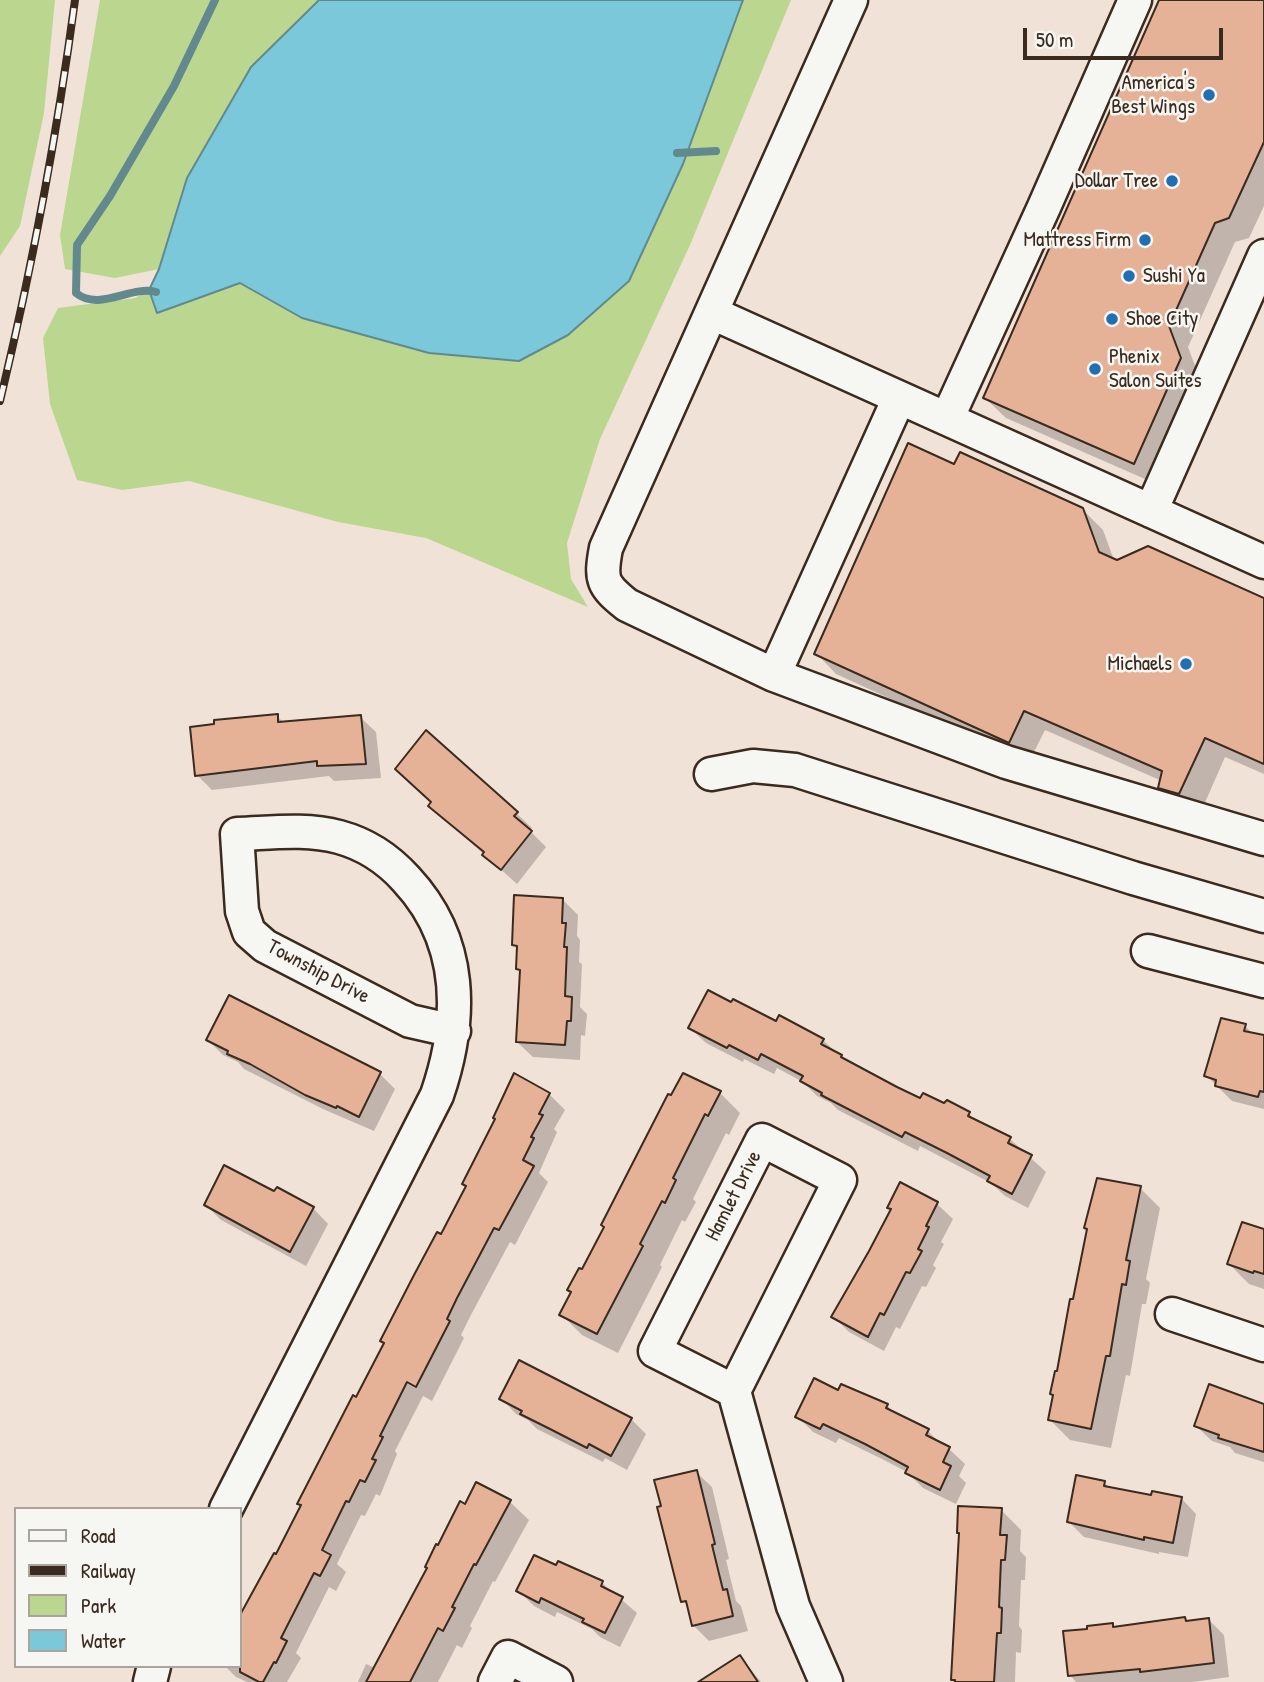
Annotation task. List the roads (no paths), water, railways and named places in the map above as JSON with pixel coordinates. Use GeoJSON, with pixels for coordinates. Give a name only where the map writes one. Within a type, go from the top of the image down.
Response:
{"type":"FeatureCollection","features":[{"type":"Feature","properties":{"kind":"street"},"geometry":{"type":"LineString","coordinates":[[851,0],[606,548],[602,570],[608,590],[628,605],[774,675],[1006,762],[1264,839]]}},
{"type":"Feature","properties":{"kind":"street"},"geometry":{"type":"LineString","coordinates":[[947,419],[1135,0]]}},
{"type":"Feature","properties":{"kind":"street"},"geometry":{"type":"LineString","coordinates":[[1151,511],[1264,256]]}},
{"type":"Feature","properties":{"kind":"street"},"geometry":{"type":"LineString","coordinates":[[712,313],[1264,562]]}},
{"type":"Feature","properties":{"kind":"street"},"geometry":{"type":"LineString","coordinates":[[774,675],[899,398]]}},
{"type":"Feature","properties":{"kind":"street"},"geometry":{"type":"LineString","coordinates":[[711,774],[753,766],[795,770],[1120,874],[1264,916]]}},
{"type":"Feature","properties":{"kind":"street","name":"Township Drive"},"geometry":{"type":"LineString","coordinates":[[227,1507],[437,1095],[449,1061],[454,1031],[451,960],[439,926],[419,893],[394,866],[368,848],[338,837],[301,831],[237,834],[242,911],[249,932],[265,946],[410,1021],[454,1031]]}},
{"type":"Feature","properties":{"kind":"street"},"geometry":{"type":"LineString","coordinates":[[1148,951],[1264,981]]}},
{"type":"Feature","properties":{"kind":"street","name":"Hamlet Drive"},"geometry":{"type":"LineString","coordinates":[[762,1140],[841,1180],[734,1391],[655,1351],[762,1140]]}},
{"type":"Feature","properties":{"kind":"street"},"geometry":{"type":"LineString","coordinates":[[1172,1314],[1264,1345]]}},
{"type":"Feature","properties":{"kind":"street"},"geometry":{"type":"LineString","coordinates":[[734,1391],[793,1606],[826,1682]]}},
{"type":"Feature","properties":{"kind":"street"},"geometry":{"type":"LineString","coordinates":[[495,1682],[508,1657],[556,1682]]}},
{"type":"Feature","properties":{"kind":"water"},"geometry":{"type":"Polygon","coordinates":[[[319,0],[743,0],[683,164],[629,281],[568,335],[519,361],[429,353],[302,318],[240,283],[157,313],[149,290],[159,269],[187,178],[251,67],[319,0]]]}},
{"type":"Feature","properties":{"kind":"waterway"},"geometry":{"type":"LineString","coordinates":[[156,292],[136,292],[95,300],[76,293],[77,245],[110,196],[174,86],[215,0]]}},
{"type":"Feature","properties":{"kind":"waterway"},"geometry":{"type":"LineString","coordinates":[[677,153],[716,151]]}},
{"type":"Feature","properties":{"kind":"railway"},"geometry":{"type":"LineString","coordinates":[[0,401],[43,201],[75,0]]}},
{"type":"Feature","properties":{"kind":"place","name":"America's Best Wings"},"geometry":{"type":"Point","coordinates":[1209,95]}},
{"type":"Feature","properties":{"kind":"place","name":"Dollar Tree"},"geometry":{"type":"Point","coordinates":[1172,181]}},
{"type":"Feature","properties":{"kind":"place","name":"Mattress Firm"},"geometry":{"type":"Point","coordinates":[1145,240]}},
{"type":"Feature","properties":{"kind":"place","name":"Sushi Ya"},"geometry":{"type":"Point","coordinates":[1129,276]}},
{"type":"Feature","properties":{"kind":"place","name":"Shoe City"},"geometry":{"type":"Point","coordinates":[1112,319]}},
{"type":"Feature","properties":{"kind":"place","name":"Phenix Salon Suites"},"geometry":{"type":"Point","coordinates":[1095,369]}},
{"type":"Feature","properties":{"kind":"place","name":"Michaels"},"geometry":{"type":"Point","coordinates":[1186,664]}}]}
